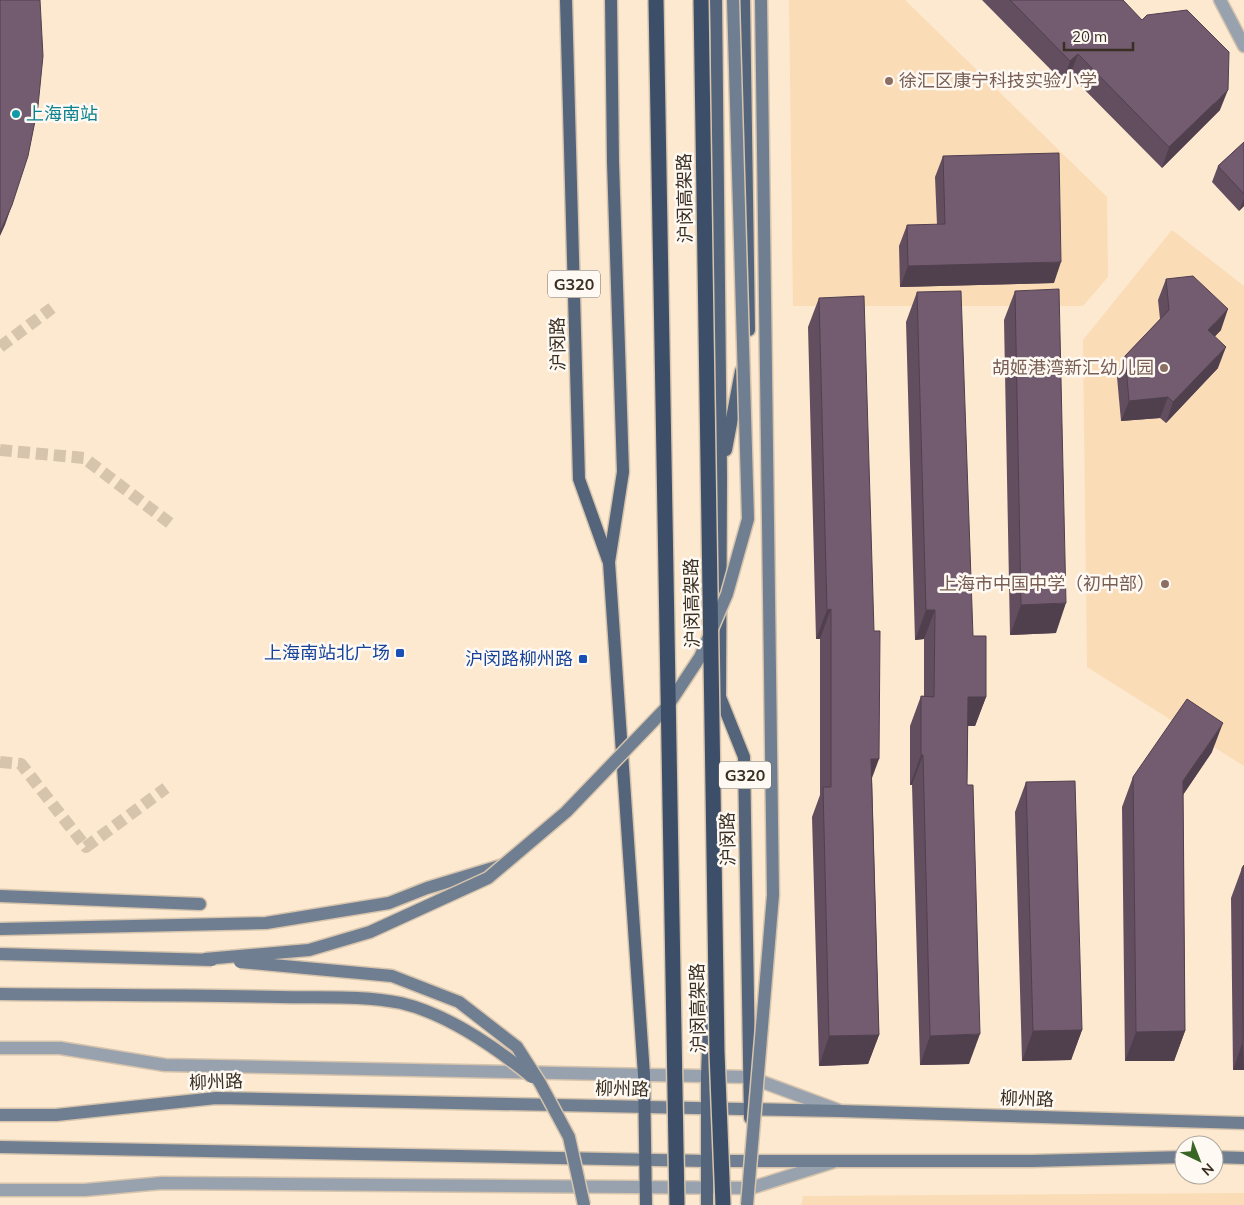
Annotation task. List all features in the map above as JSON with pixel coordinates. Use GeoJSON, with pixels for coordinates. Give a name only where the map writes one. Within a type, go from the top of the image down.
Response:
{"type":"FeatureCollection","features":[{"type":"Feature","properties":{"kind":"highway","name":"沪闵高架路"},"geometry":{"type":"LineString","coordinates":[[656,0],[677,1205]]}},
{"type":"Feature","properties":{"kind":"highway","name":"沪闵高架路"},"geometry":{"type":"LineString","coordinates":[[701,0],[717,1042],[723,1205]]}},
{"type":"Feature","properties":{"kind":"main road","name":"沪闵路"},"geometry":{"type":"LineString","coordinates":[[566,0],[578,479],[609,562]]}},
{"type":"Feature","properties":{"kind":"main road","name":"沪闵路"},"geometry":{"type":"LineString","coordinates":[[611,0],[613,162],[623,472],[609,562],[644,1075],[646,1205]]}},
{"type":"Feature","properties":{"kind":"main road","name":"沪闵路"},"geometry":{"type":"LineString","coordinates":[[716,0],[721,477],[720,698],[744,757],[751,1205]]}},
{"type":"Feature","properties":{"kind":"main road"},"geometry":{"type":"LineString","coordinates":[[205,959],[309,950],[370,932],[488,878],[566,812],[667,707],[700,657],[728,594],[748,519],[733,0]]}},
{"type":"Feature","properties":{"kind":"main road","name":"沪闵路"},"geometry":{"type":"LineString","coordinates":[[721,477],[748,332],[744,0]]}},
{"type":"Feature","properties":{"kind":"main road"},"geometry":{"type":"LineString","coordinates":[[747,1205],[773,895],[761,0]]}},
{"type":"Feature","properties":{"kind":"main road"},"geometry":{"type":"LineString","coordinates":[[707,1205],[706,1108],[720,698]]}},
{"type":"Feature","properties":{"kind":"main road"},"geometry":{"type":"LineString","coordinates":[[0,929],[266,922],[389,903],[427,888],[503,866]]}},
{"type":"Feature","properties":{"kind":"main road"},"geometry":{"type":"LineString","coordinates":[[0,896],[200,904]]}},
{"type":"Feature","properties":{"kind":"main road"},"geometry":{"type":"LineString","coordinates":[[0,954],[205,959],[392,976],[459,1002],[517,1047],[540,1083],[569,1137],[584,1205]]}},
{"type":"Feature","properties":{"kind":"main road"},"geometry":{"type":"LineString","coordinates":[[0,994],[263,997],[362,1000],[401,1004],[444,1020],[482,1040],[540,1083]]}},
{"type":"Feature","properties":{"kind":"main road","name":"柳州路"},"geometry":{"type":"LineString","coordinates":[[0,1115],[56,1115],[216,1098],[840,1111],[1244,1124]]}},
{"type":"Feature","properties":{"kind":"main road"},"geometry":{"type":"LineString","coordinates":[[0,1147],[706,1161],[1032,1161],[1174,1157]]}},
{"type":"Feature","properties":{"kind":"main road"},"geometry":{"type":"LineString","coordinates":[[1224,1157],[1244,1158]]}},
{"type":"Feature","properties":{"kind":"main road","name":"沪闵路"},"geometry":{"type":"LineString","coordinates":[[637,1205],[645,1186]]}},
{"type":"Feature","properties":{"kind":"street"},"geometry":{"type":"LineString","coordinates":[[1220,0],[1244,46]]}},
{"type":"Feature","properties":{"kind":"street"},"geometry":{"type":"LineString","coordinates":[[0,1048],[60,1048],[165,1065],[749,1078],[840,1111]]}},
{"type":"Feature","properties":{"kind":"street"},"geometry":{"type":"LineString","coordinates":[[0,1190],[85,1190],[162,1184],[751,1188],[837,1161]]}},
{"type":"Feature","properties":{"kind":"shaded area","name":"徐汇区康宁科技实验小学"},"geometry":{"type":"Polygon","coordinates":[[[789,0],[905,0],[1107,197],[1108,277],[1083,306],[793,306],[789,0]]]}},
{"type":"Feature","properties":{"kind":"shaded area"},"geometry":{"type":"Polygon","coordinates":[[[1172,230],[1244,286],[1244,766],[1087,667],[1083,340],[1172,230]]]}},
{"type":"Feature","properties":{"kind":"shaded area"},"geometry":{"type":"Polygon","coordinates":[[[1244,1193],[1244,1205],[801,1205],[803,1196],[1244,1193]]]}},
{"type":"Feature","properties":{"kind":"building","name":"上海南站"},"geometry":{"type":"Polygon","coordinates":[[[0,0],[40,0],[43,56],[38,106],[28,156],[12,205],[0,232],[0,0]]]}},
{"type":"Feature","properties":{"kind":"building"},"geometry":{"type":"Polygon","coordinates":[[[1010,0],[1123,0],[1142,20],[1147,15],[1187,10],[1229,52],[1228,90],[1169,147],[1078,54],[1070,61],[1010,0]]]}},
{"type":"Feature","properties":{"kind":"building"},"geometry":{"type":"Polygon","coordinates":[[[1244,142],[1244,194],[1218,166],[1244,142]]]}},
{"type":"Feature","properties":{"kind":"building"},"geometry":{"type":"Polygon","coordinates":[[[1059,153],[1061,262],[908,266],[907,225],[945,224],[943,156],[1059,153]]]}},
{"type":"Feature","properties":{"kind":"building"},"geometry":{"type":"Polygon","coordinates":[[[1193,276],[1228,309],[1208,330],[1226,347],[1173,402],[1168,397],[1129,401],[1125,356],[1169,310],[1166,279],[1193,276]]]}},
{"type":"Feature","properties":{"kind":"building"},"geometry":{"type":"Polygon","coordinates":[[[1059,289],[1066,603],[1021,605],[1015,291],[1059,289]]]}},
{"type":"Feature","properties":{"kind":"building"},"geometry":{"type":"Polygon","coordinates":[[[961,291],[973,636],[986,636],[986,697],[968,697],[967,785],[973,785],[980,1034],[930,1036],[923,755],[921,755],[921,696],[934,697],[935,610],[926,610],[917,292],[961,291]]]}},
{"type":"Feature","properties":{"kind":"building"},"geometry":{"type":"Polygon","coordinates":[[[864,296],[874,631],[880,631],[879,759],[871,759],[879,1035],[829,1036],[823,787],[831,787],[831,609],[827,610],[819,298],[864,296]]]}},
{"type":"Feature","properties":{"kind":"building"},"geometry":{"type":"Polygon","coordinates":[[[1187,699],[1223,723],[1183,781],[1185,1031],[1136,1032],[1133,777],[1187,699]]]}},
{"type":"Feature","properties":{"kind":"building"},"geometry":{"type":"Polygon","coordinates":[[[1075,781],[1082,1030],[1033,1031],[1026,782],[1075,781]]]}},
{"type":"Feature","properties":{"kind":"building"},"geometry":{"type":"Polygon","coordinates":[[[1244,865],[1244,1041],[1243,1041],[1242,868],[1244,865]]]}},
{"type":"Feature","properties":{"kind":"tunnel"},"geometry":{"type":"LineString","coordinates":[[0,347],[52,308]]}},
{"type":"Feature","properties":{"kind":"tunnel"},"geometry":{"type":"LineString","coordinates":[[0,450],[84,458],[171,524]]}},
{"type":"Feature","properties":{"kind":"tunnel"},"geometry":{"type":"LineString","coordinates":[[0,762],[21,764],[86,847],[166,788]]}},
{"type":"Feature","properties":{"kind":"place","name":"徐汇区康宁科技实验小学"},"geometry":{"type":"Point","coordinates":[889,81]}},
{"type":"Feature","properties":{"kind":"place","name":"上海南站"},"geometry":{"type":"Point","coordinates":[16,114]}},
{"type":"Feature","properties":{"kind":"place","name":"胡姬港湾新汇幼儿园"},"geometry":{"type":"Point","coordinates":[1164,368]}},
{"type":"Feature","properties":{"kind":"place","name":"上海市中国中学（初中部）"},"geometry":{"type":"Point","coordinates":[1165,584]}},
{"type":"Feature","properties":{"kind":"place","name":"上海南站北广场"},"geometry":{"type":"Point","coordinates":[400,653]}},
{"type":"Feature","properties":{"kind":"place","name":"沪闵路柳州路"},"geometry":{"type":"Point","coordinates":[583,659]}}]}
